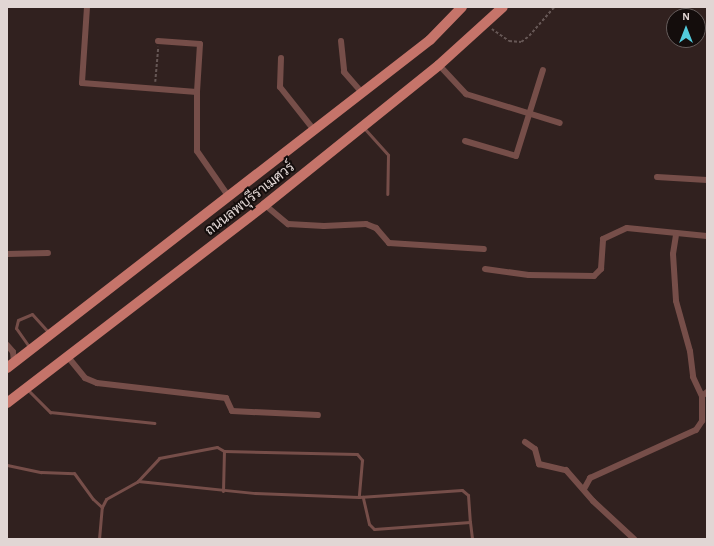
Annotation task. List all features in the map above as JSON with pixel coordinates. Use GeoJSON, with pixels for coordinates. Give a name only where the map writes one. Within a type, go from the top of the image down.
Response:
{"type":"FeatureCollection","features":[{"type":"Feature","properties":{"kind":"main road","name":"ถนนลพบุรีราเมศวร์"},"geometry":{"type":"LineString","coordinates":[[10,365],[430,40],[462,7]]}},
{"type":"Feature","properties":{"kind":"main road","name":"ถนนลพบุรีราเมศวร์"},"geometry":{"type":"LineString","coordinates":[[7,403],[265,205],[439,65],[503,7]]}},
{"type":"Feature","properties":{"kind":"street"},"geometry":{"type":"LineString","coordinates":[[87,7],[82,83],[197,92]]}},
{"type":"Feature","properties":{"kind":"street"},"geometry":{"type":"LineString","coordinates":[[158,41],[200,44],[197,92],[197,151],[229,197]]}},
{"type":"Feature","properties":{"kind":"street"},"geometry":{"type":"LineString","coordinates":[[341,41],[344,72],[362,93]]}},
{"type":"Feature","properties":{"kind":"street"},"geometry":{"type":"LineString","coordinates":[[281,58],[280,87],[314,130]]}},
{"type":"Feature","properties":{"kind":"street"},"geometry":{"type":"LineString","coordinates":[[439,65],[466,94],[560,123]]}},
{"type":"Feature","properties":{"kind":"street"},"geometry":{"type":"LineString","coordinates":[[465,141],[516,156],[543,70]]}},
{"type":"Feature","properties":{"kind":"street"},"geometry":{"type":"LineString","coordinates":[[657,177],[707,180]]}},
{"type":"Feature","properties":{"kind":"street"},"geometry":{"type":"LineString","coordinates":[[265,205],[288,224],[324,226],[366,224],[376,228],[389,243],[484,249]]}},
{"type":"Feature","properties":{"kind":"street"},"geometry":{"type":"LineString","coordinates":[[486,269],[529,275],[594,276],[601,269],[602,241],[608,235],[631,228],[676,234],[707,236]]}},
{"type":"Feature","properties":{"kind":"street"},"geometry":{"type":"LineString","coordinates":[[584,489],[590,478],[696,430],[702,421],[704,394],[693,377],[690,351],[676,301],[673,254],[676,234]]}},
{"type":"Feature","properties":{"kind":"street"},"geometry":{"type":"LineString","coordinates":[[7,254],[48,253]]}},
{"type":"Feature","properties":{"kind":"street"},"geometry":{"type":"LineString","coordinates":[[7,346],[13,352],[10,365]]}},
{"type":"Feature","properties":{"kind":"street"},"geometry":{"type":"LineString","coordinates":[[68,357],[85,378],[96,382],[226,398],[232,411],[318,415]]}},
{"type":"Feature","properties":{"kind":"street"},"geometry":{"type":"LineString","coordinates":[[525,442],[535,449],[539,464],[563,468],[634,539]]}},
{"type":"Feature","properties":{"kind":"lane"},"geometry":{"type":"LineString","coordinates":[[362,127],[388,155],[387,194]]}},
{"type":"Feature","properties":{"kind":"lane"},"geometry":{"type":"LineString","coordinates":[[31,349],[16,328],[18,320],[32,314],[50,334]]}},
{"type":"Feature","properties":{"kind":"lane"},"geometry":{"type":"LineString","coordinates":[[26,388],[50,412],[154,423]]}},
{"type":"Feature","properties":{"kind":"lane"},"geometry":{"type":"LineString","coordinates":[[99,539],[102,507],[106,499],[138,481],[161,457],[216,447],[224,451],[357,454],[362,460],[361,497],[369,524],[374,529],[467,524],[470,520]]}},
{"type":"Feature","properties":{"kind":"lane"},"geometry":{"type":"LineString","coordinates":[[223,490],[224,451]]}},
{"type":"Feature","properties":{"kind":"lane"},"geometry":{"type":"LineString","coordinates":[[7,465],[32,471],[74,473],[93,499],[102,507]]}},
{"type":"Feature","properties":{"kind":"lane"},"geometry":{"type":"LineString","coordinates":[[138,481],[223,490],[361,497],[462,490],[467,494],[472,539]]}},
{"type":"Feature","properties":{"kind":"path"},"geometry":{"type":"LineString","coordinates":[[486,23],[506,39],[521,42],[530,36],[554,7]]}},
{"type":"Feature","properties":{"kind":"path"},"geometry":{"type":"LineString","coordinates":[[155,89],[158,41]]}}]}
